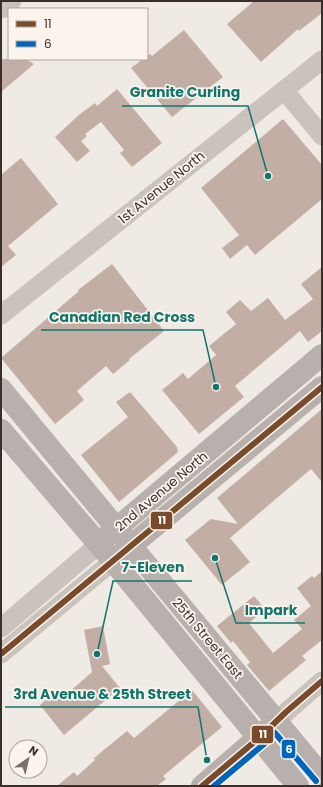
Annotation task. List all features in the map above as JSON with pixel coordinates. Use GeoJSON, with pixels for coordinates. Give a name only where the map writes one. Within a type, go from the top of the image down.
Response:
{"type":"FeatureCollection","features":[{"type":"Feature","properties":{"kind":"main road","name":"2nd Avenue North"},"geometry":{"type":"LineString","coordinates":[[98,545],[116,528],[322,355]]}},
{"type":"Feature","properties":{"kind":"main road","name":"2nd Avenue North"},"geometry":{"type":"LineString","coordinates":[[113,561],[322,387]]}},
{"type":"Feature","properties":{"kind":"main road","name":"25th Street East"},"geometry":{"type":"LineString","coordinates":[[1,389],[322,776]]}},
{"type":"Feature","properties":{"kind":"main road","name":"25th Street East"},"geometry":{"type":"LineString","coordinates":[[1,430],[113,561],[298,786]]}},
{"type":"Feature","properties":{"kind":"main road"},"geometry":{"type":"LineString","coordinates":[[202,786],[259,738],[276,720]]}},
{"type":"Feature","properties":{"kind":"street"},"geometry":{"type":"LineString","coordinates":[[1,9],[7,8],[12,1]]}},
{"type":"Feature","properties":{"kind":"street","name":"1st Avenue North"},"geometry":{"type":"LineString","coordinates":[[1,315],[322,60]]}},
{"type":"Feature","properties":{"kind":"street"},"geometry":{"type":"LineString","coordinates":[[284,90],[322,136]]}},
{"type":"Feature","properties":{"kind":"street","name":"2nd Avenue North"},"geometry":{"type":"LineString","coordinates":[[1,628],[98,545]]}},
{"type":"Feature","properties":{"kind":"street","name":"2nd Avenue North"},"geometry":{"type":"LineString","coordinates":[[1,654],[113,561]]}},
{"type":"Feature","properties":{"kind":"street"},"geometry":{"type":"LineString","coordinates":[[276,720],[322,681]]}},
{"type":"Feature","properties":{"kind":"building"},"geometry":{"type":"Polygon","coordinates":[[[254,1],[322,1],[322,13],[299,31],[298,29],[261,62],[227,24],[254,1]]]}},
{"type":"Feature","properties":{"kind":"building"},"geometry":{"type":"Polygon","coordinates":[[[184,30],[223,77],[172,117],[131,68],[142,60],[148,60],[148,55],[150,54],[152,56],[184,30]]]}},
{"type":"Feature","properties":{"kind":"building"},"geometry":{"type":"Polygon","coordinates":[[[1,59],[28,60],[34,64],[1,92],[1,59]]]}},
{"type":"Feature","properties":{"kind":"building"},"geometry":{"type":"Polygon","coordinates":[[[117,89],[162,143],[132,167],[120,153],[124,150],[101,122],[85,134],[87,136],[81,141],[90,151],[77,162],[55,137],[80,114],[95,103],[97,106],[117,89]]]}},
{"type":"Feature","properties":{"kind":"building"},"geometry":{"type":"Polygon","coordinates":[[[283,119],[322,165],[322,199],[255,255],[247,245],[230,259],[222,248],[239,235],[201,188],[283,119]]]}},
{"type":"Feature","properties":{"kind":"building"},"geometry":{"type":"Polygon","coordinates":[[[21,158],[58,204],[8,246],[16,255],[1,267],[1,175],[21,158]]]}},
{"type":"Feature","properties":{"kind":"building"},"geometry":{"type":"Polygon","coordinates":[[[112,264],[164,331],[113,374],[106,366],[77,391],[84,400],[55,424],[1,358],[79,291],[78,290],[112,264]]]}},
{"type":"Feature","properties":{"kind":"building"},"geometry":{"type":"Polygon","coordinates":[[[322,267],[322,331],[308,342],[300,331],[235,386],[244,397],[199,434],[162,390],[183,373],[188,379],[216,355],[209,346],[236,324],[226,312],[240,300],[251,311],[268,298],[285,320],[313,299],[301,284],[322,267]]]}},
{"type":"Feature","properties":{"kind":"building"},"geometry":{"type":"Polygon","coordinates":[[[130,392],[177,447],[178,452],[119,502],[81,455],[128,417],[116,402],[130,392]]]}},
{"type":"Feature","properties":{"kind":"building"},"geometry":{"type":"Polygon","coordinates":[[[322,409],[322,482],[311,469],[230,538],[250,562],[222,585],[185,540],[211,519],[238,524],[217,498],[322,409]]]}},
{"type":"Feature","properties":{"kind":"building"},"geometry":{"type":"Polygon","coordinates":[[[322,571],[322,640],[302,656],[306,660],[269,691],[247,665],[250,662],[233,641],[231,643],[217,626],[254,596],[265,609],[249,623],[273,653],[302,629],[294,620],[311,606],[297,588],[312,576],[314,578],[322,571]]]}},
{"type":"Feature","properties":{"kind":"building"},"geometry":{"type":"Polygon","coordinates":[[[103,626],[110,664],[102,666],[120,688],[64,735],[40,705],[58,689],[60,692],[68,693],[92,672],[84,630],[103,626]]]}},
{"type":"Feature","properties":{"kind":"building"},"geometry":{"type":"Polygon","coordinates":[[[192,690],[222,727],[163,776],[166,779],[157,786],[57,786],[74,772],[77,776],[95,760],[94,758],[127,731],[134,738],[192,690]]]}},
{"type":"Feature","properties":{"kind":"transit line","name":"11"},"geometry":{"type":"LineString","coordinates":[[1,654],[322,387]]}},
{"type":"Feature","properties":{"kind":"transit line","name":"11"},"geometry":{"type":"LineString","coordinates":[[202,786],[259,738],[322,681]]}},
{"type":"Feature","properties":{"kind":"transit line","name":"6"},"geometry":{"type":"LineString","coordinates":[[214,786],[275,733],[316,781]]}},
{"type":"Feature","properties":{"kind":"place","name":"Granite Curling"},"geometry":{"type":"Point","coordinates":[268,176]}},
{"type":"Feature","properties":{"kind":"place","name":"Canadian Red Cross"},"geometry":{"type":"Point","coordinates":[216,387]}},
{"type":"Feature","properties":{"kind":"place","name":"Impark"},"geometry":{"type":"Point","coordinates":[215,558]}},
{"type":"Feature","properties":{"kind":"place","name":"7-Eleven"},"geometry":{"type":"Point","coordinates":[97,654]}},
{"type":"Feature","properties":{"kind":"place","name":"3rd Avenue & 25th Street"},"geometry":{"type":"Point","coordinates":[207,760]}}]}
